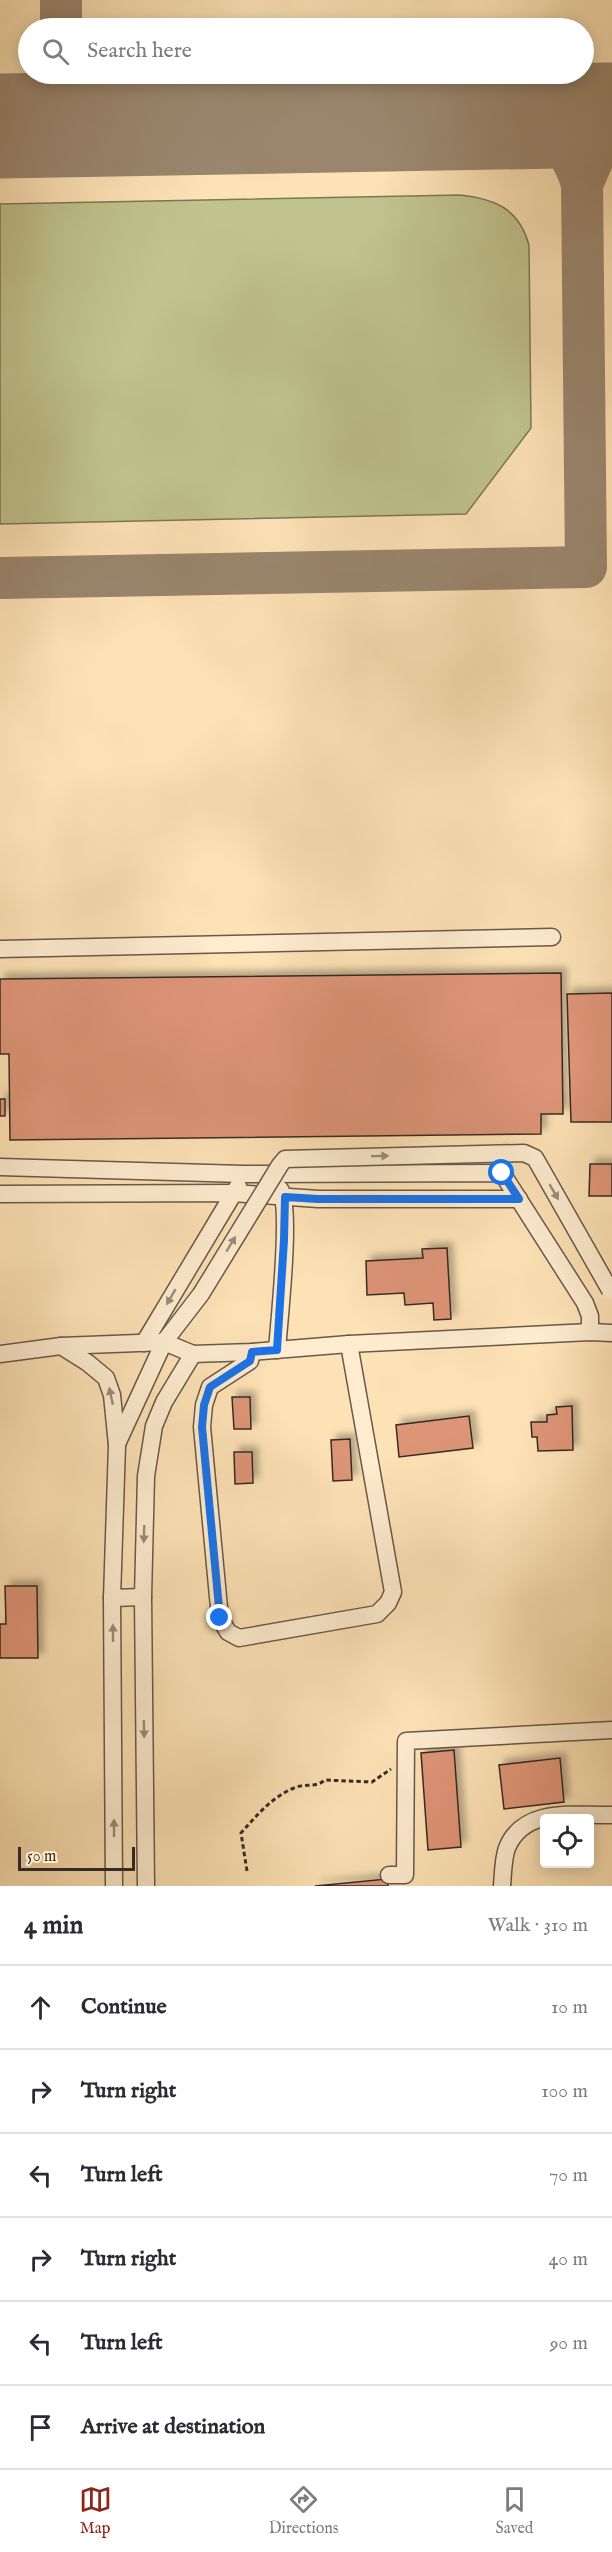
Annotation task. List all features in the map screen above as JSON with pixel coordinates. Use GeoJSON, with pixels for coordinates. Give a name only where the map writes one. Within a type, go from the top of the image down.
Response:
{"type":"FeatureCollection","features":[{"type":"Feature","properties":{"kind":"street"},"geometry":{"type":"LineString","coordinates":[[0,949],[552,937]]}},
{"type":"Feature","properties":{"kind":"street"},"geometry":{"type":"LineString","coordinates":[[117,1445],[164,1342],[201,1294],[285,1159],[531,1154],[611,1293]]}},
{"type":"Feature","properties":{"kind":"street"},"geometry":{"type":"LineString","coordinates":[[0,1167],[243,1174],[502,1173],[585,1303],[590,1316],[590,1332]]}},
{"type":"Feature","properties":{"kind":"street"},"geometry":{"type":"LineString","coordinates":[[144,1343],[240,1183],[253,1179],[264,1181],[280,1189],[285,1197],[277,1350]]}},
{"type":"Feature","properties":{"kind":"street"},"geometry":{"type":"LineString","coordinates":[[0,1194],[234,1193]]}},
{"type":"Feature","properties":{"kind":"street"},"geometry":{"type":"LineString","coordinates":[[285,1197],[519,1199]]}},
{"type":"Feature","properties":{"kind":"street"},"geometry":{"type":"LineString","coordinates":[[0,1354],[61,1346],[164,1342],[193,1354],[252,1352],[349,1344],[590,1332],[612,1333]]}},
{"type":"Feature","properties":{"kind":"street"},"geometry":{"type":"LineString","coordinates":[[252,1352],[250,1361],[210,1387],[204,1405],[202,1427],[220,1618],[228,1632],[239,1638],[377,1614],[388,1603],[393,1592],[349,1344]]}},
{"type":"Feature","properties":{"kind":"street"},"geometry":{"type":"LineString","coordinates":[[61,1346],[106,1378],[112,1395],[117,1445],[112,1598],[114,1886]]}},
{"type":"Feature","properties":{"kind":"street"},"geometry":{"type":"LineString","coordinates":[[146,1886],[142,1597],[146,1476],[154,1426],[164,1402],[193,1354]]}},
{"type":"Feature","properties":{"kind":"street"},"geometry":{"type":"LineString","coordinates":[[117,1474],[146,1476]]}},
{"type":"Feature","properties":{"kind":"street"},"geometry":{"type":"LineString","coordinates":[[112,1598],[142,1597]]}},
{"type":"Feature","properties":{"kind":"street"},"geometry":{"type":"LineString","coordinates":[[389,1875],[405,1875],[406,1741],[612,1730]]}},
{"type":"Feature","properties":{"kind":"street"},"geometry":{"type":"LineString","coordinates":[[502,1886],[507,1849],[516,1833],[531,1821],[549,1816],[612,1815]]}},
{"type":"Feature","properties":{"kind":"path"},"geometry":{"type":"LineString","coordinates":[[247,1870],[241,1833],[267,1803],[296,1786],[320,1785],[325,1780],[372,1782],[405,1760]]}},
{"type":"Feature","properties":{"kind":"green space"},"geometry":{"type":"Polygon","coordinates":[[[460,195],[485,199],[504,208],[519,223],[529,245],[531,428],[466,514],[0,524],[0,204],[460,195]]]}},
{"type":"Feature","properties":{"kind":"building"},"geometry":{"type":"Polygon","coordinates":[[[561,973],[563,1114],[541,1114],[541,1134],[10,1140],[9,1054],[0,1054],[0,979],[561,973]]]}},
{"type":"Feature","properties":{"kind":"building"},"geometry":{"type":"Polygon","coordinates":[[[612,993],[612,1122],[571,1122],[567,994],[612,993]]]}},
{"type":"Feature","properties":{"kind":"building"},"geometry":{"type":"Polygon","coordinates":[[[0,1099],[5,1099],[5,1116],[0,1116],[0,1099]]]}},
{"type":"Feature","properties":{"kind":"building"},"geometry":{"type":"Polygon","coordinates":[[[590,1164],[612,1164],[612,1196],[589,1196],[590,1164]]]}},
{"type":"Feature","properties":{"kind":"building"},"geometry":{"type":"Polygon","coordinates":[[[447,1248],[451,1319],[434,1320],[433,1303],[405,1305],[404,1293],[367,1295],[366,1261],[423,1258],[422,1249],[447,1248]]]}},
{"type":"Feature","properties":{"kind":"building"},"geometry":{"type":"Polygon","coordinates":[[[232,1397],[250,1397],[251,1429],[234,1429],[232,1397]]]}},
{"type":"Feature","properties":{"kind":"building"},"geometry":{"type":"Polygon","coordinates":[[[572,1406],[573,1450],[538,1451],[537,1437],[532,1437],[531,1422],[547,1422],[547,1415],[557,1414],[556,1407],[572,1406]]]}},
{"type":"Feature","properties":{"kind":"building"},"geometry":{"type":"Polygon","coordinates":[[[469,1416],[473,1448],[399,1457],[396,1425],[469,1416]]]}},
{"type":"Feature","properties":{"kind":"building"},"geometry":{"type":"Polygon","coordinates":[[[350,1439],[352,1480],[333,1481],[331,1440],[350,1439]]]}},
{"type":"Feature","properties":{"kind":"building"},"geometry":{"type":"Polygon","coordinates":[[[234,1452],[252,1452],[253,1483],[235,1484],[234,1452]]]}},
{"type":"Feature","properties":{"kind":"building"},"geometry":{"type":"Polygon","coordinates":[[[5,1586],[37,1586],[38,1658],[0,1658],[0,1624],[6,1624],[5,1586]]]}},
{"type":"Feature","properties":{"kind":"building"},"geometry":{"type":"Polygon","coordinates":[[[454,1750],[461,1847],[428,1850],[421,1753],[454,1750]]]}},
{"type":"Feature","properties":{"kind":"building"},"geometry":{"type":"Polygon","coordinates":[[[560,1758],[564,1802],[504,1809],[499,1765],[560,1758]]]}},
{"type":"Feature","properties":{"kind":"building"},"geometry":{"type":"Polygon","coordinates":[[[387,1879],[388,1886],[315,1886],[387,1879]]]}},
{"type":"Feature","properties":{"kind":"taxiway"},"geometry":{"type":"LineString","coordinates":[[61,0],[61,18]]}},
{"type":"Feature","properties":{"kind":"taxiway"},"geometry":{"type":"LineString","coordinates":[[62,84],[62,125]]}},
{"type":"Feature","properties":{"kind":"taxiway"},"geometry":{"type":"LineString","coordinates":[[0,578],[586,567],[582,184],[572,160],[556,137],[538,125],[510,118]]}},
{"type":"Feature","properties":{"kind":"taxiway"},"geometry":{"type":"LineString","coordinates":[[582,184],[596,152],[612,133]]}},
{"type":"Feature","properties":{"kind":"runway"},"geometry":{"type":"LineString","coordinates":[[0,126],[612,115]]}},
{"type":"Feature","properties":{"kind":"route"},"geometry":{"type":"LineString","coordinates":[[220,1618],[202,1427],[204,1405],[210,1387],[250,1361],[252,1352],[277,1350],[285,1197],[519,1199],[502,1173]]}}]}
